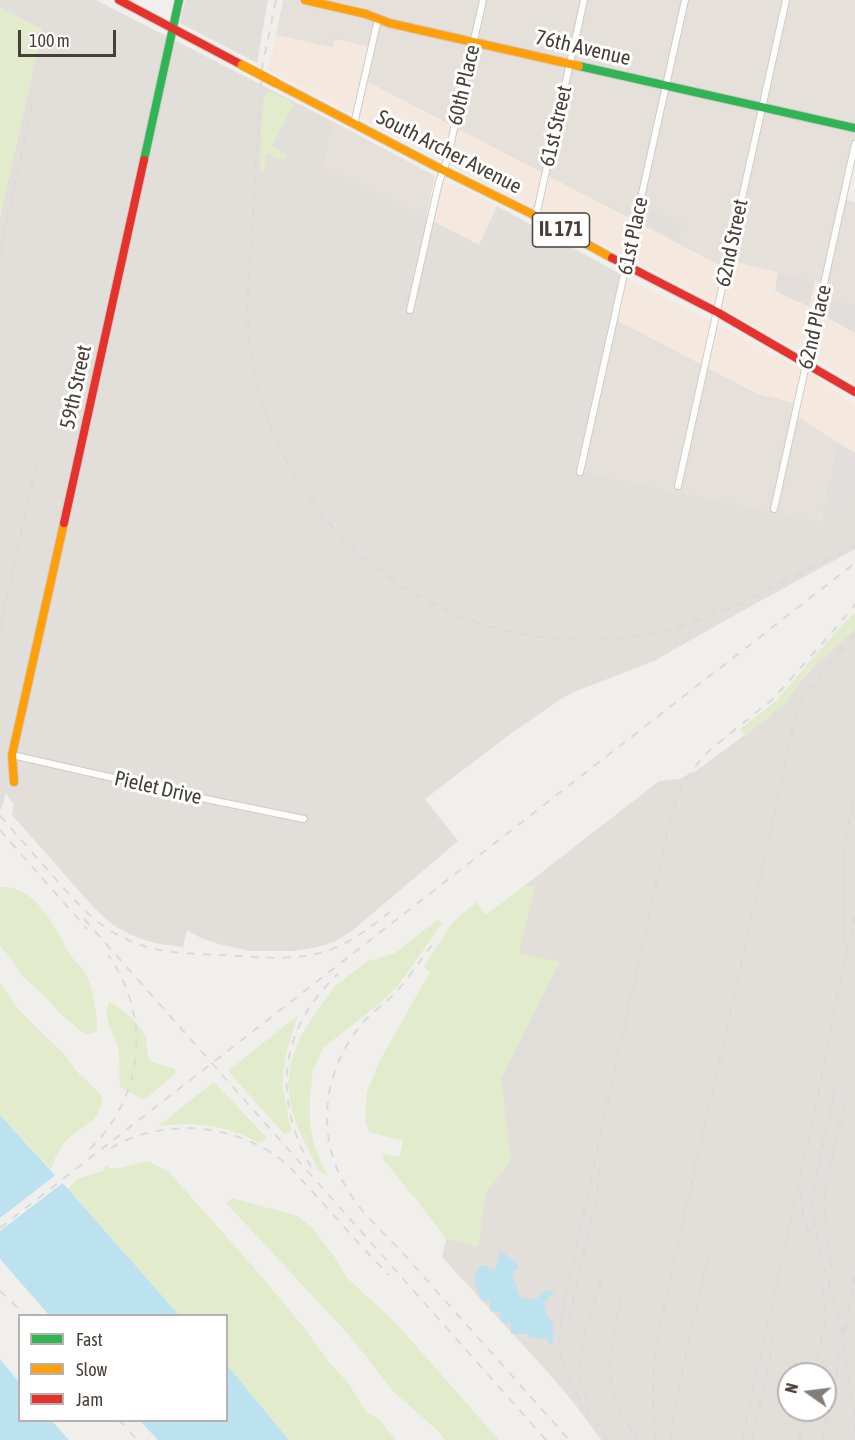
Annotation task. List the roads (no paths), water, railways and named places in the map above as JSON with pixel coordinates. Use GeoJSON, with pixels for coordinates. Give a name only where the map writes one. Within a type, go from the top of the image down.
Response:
{"type":"FeatureCollection","features":[{"type":"Feature","properties":{"kind":"street","name":"South Archer Avenue"},"geometry":{"type":"LineString","coordinates":[[119,0],[717,312],[855,392]]}},
{"type":"Feature","properties":{"kind":"street","name":"59th Street"},"geometry":{"type":"LineString","coordinates":[[14,782],[12,755],[179,0]]}},
{"type":"Feature","properties":{"kind":"street","name":"76th Avenue"},"geometry":{"type":"LineString","coordinates":[[305,0],[366,14],[389,23],[855,128]]}},
{"type":"Feature","properties":{"kind":"street","name":"60th Place"},"geometry":{"type":"LineString","coordinates":[[410,310],[483,0]]}},
{"type":"Feature","properties":{"kind":"street","name":"61st Street"},"geometry":{"type":"LineString","coordinates":[[536,216],[584,0]]}},
{"type":"Feature","properties":{"kind":"street","name":"61st Place"},"geometry":{"type":"LineString","coordinates":[[580,472],[685,0]]}},
{"type":"Feature","properties":{"kind":"street","name":"62nd Street"},"geometry":{"type":"LineString","coordinates":[[678,486],[786,0]]}},
{"type":"Feature","properties":{"kind":"street"},"geometry":{"type":"LineString","coordinates":[[354,124],[378,19]]}},
{"type":"Feature","properties":{"kind":"street","name":"62nd Place"},"geometry":{"type":"LineString","coordinates":[[774,509],[855,144]]}},
{"type":"Feature","properties":{"kind":"street","name":"Pielet Drive"},"geometry":{"type":"LineString","coordinates":[[12,755],[304,819]]}},
{"type":"Feature","properties":{"kind":"water"},"geometry":{"type":"Polygon","coordinates":[[[0,1115],[178,1314],[48,1314],[0,1259],[0,1115]]]}},
{"type":"Feature","properties":{"kind":"water"},"geometry":{"type":"Polygon","coordinates":[[[499,1252],[511,1258],[519,1268],[514,1271],[513,1275],[520,1297],[535,1299],[548,1290],[552,1291],[554,1296],[550,1295],[544,1303],[547,1316],[553,1322],[553,1344],[549,1344],[548,1339],[531,1337],[528,1334],[511,1334],[511,1323],[501,1323],[500,1312],[490,1311],[490,1301],[481,1301],[475,1284],[478,1268],[483,1265],[490,1269],[495,1268],[499,1260],[499,1252]]]}},
{"type":"Feature","properties":{"kind":"water"},"geometry":{"type":"Polygon","coordinates":[[[0,1359],[18,1381],[18,1422],[53,1422],[69,1440],[0,1440],[0,1359]]]}},
{"type":"Feature","properties":{"kind":"water"},"geometry":{"type":"Polygon","coordinates":[[[228,1366],[289,1440],[158,1440],[141,1422],[228,1422],[228,1366]]]}},
{"type":"Feature","properties":{"kind":"railway"},"geometry":{"type":"LineString","coordinates":[[276,0],[262,68],[248,294],[251,352],[254,371],[274,435],[305,493],[347,542],[397,583],[454,613],[516,633],[581,640],[648,634],[702,619],[754,597],[855,546]]}},
{"type":"Feature","properties":{"kind":"railway"},"geometry":{"type":"LineString","coordinates":[[0,252],[35,92]]}},
{"type":"Feature","properties":{"kind":"railway"},"geometry":{"type":"LineString","coordinates":[[0,628],[36,465]]}},
{"type":"Feature","properties":{"kind":"railway"},"geometry":{"type":"LineString","coordinates":[[0,1228],[855,563]]}},
{"type":"Feature","properties":{"kind":"railway"},"geometry":{"type":"LineString","coordinates":[[607,1440],[578,1397],[566,1374],[560,1349],[560,1328],[671,815],[686,779],[702,758],[774,698],[855,604]]}},
{"type":"Feature","properties":{"kind":"railway"},"geometry":{"type":"LineString","coordinates":[[655,1440],[653,1395],[658,1337],[794,722],[809,688],[855,634]]}},
{"type":"Feature","properties":{"kind":"railway"},"geometry":{"type":"LineString","coordinates":[[844,939],[844,855],[855,794]]}},
{"type":"Feature","properties":{"kind":"railway"},"geometry":{"type":"LineString","coordinates":[[0,816],[89,914],[118,935],[147,947],[186,953],[262,957],[312,955],[333,949],[351,940],[390,912]]}},
{"type":"Feature","properties":{"kind":"railway"},"geometry":{"type":"LineString","coordinates":[[0,830],[87,929]]}},
{"type":"Feature","properties":{"kind":"railway"},"geometry":{"type":"LineString","coordinates":[[742,1440],[855,916]]}},
{"type":"Feature","properties":{"kind":"railway"},"geometry":{"type":"LineString","coordinates":[[84,919],[546,1440]]}},
{"type":"Feature","properties":{"kind":"railway"},"geometry":{"type":"LineString","coordinates":[[432,945],[396,992],[358,1029],[340,1058],[330,1087],[328,1101],[329,1142],[332,1155],[342,1180],[364,1213],[409,1260],[569,1440]]}},
{"type":"Feature","properties":{"kind":"railway"},"geometry":{"type":"LineString","coordinates":[[90,1149],[108,1128],[122,1105],[131,1081],[136,1055],[136,1030],[131,1004],[122,979],[108,955]]}},
{"type":"Feature","properties":{"kind":"railway"},"geometry":{"type":"LineString","coordinates":[[311,1167],[290,1115],[287,1090],[288,1065],[293,1041],[303,1018],[318,995],[338,974]]}},
{"type":"Feature","properties":{"kind":"railway"},"geometry":{"type":"LineString","coordinates":[[834,1093],[815,1182],[814,1226],[842,1328],[849,1384]]}},
{"type":"Feature","properties":{"kind":"railway"},"geometry":{"type":"LineString","coordinates":[[831,1267],[824,1206],[826,1184],[846,1096]]}},
{"type":"Feature","properties":{"kind":"railway"},"geometry":{"type":"LineString","coordinates":[[111,1148],[140,1135],[176,1129],[212,1130],[247,1140],[264,1148],[290,1168],[389,1275]]}},
{"type":"Feature","properties":{"kind":"railway"},"geometry":{"type":"LineString","coordinates":[[569,1318],[597,1197],[599,1171]]}},
{"type":"Feature","properties":{"kind":"railway"},"geometry":{"type":"LineString","coordinates":[[801,1192],[802,1209],[809,1233]]}},
{"type":"Feature","properties":{"kind":"railway"},"geometry":{"type":"LineString","coordinates":[[670,1440],[684,1364],[708,1258]]}},
{"type":"Feature","properties":{"kind":"railway"},"geometry":{"type":"LineString","coordinates":[[586,1397],[581,1382],[581,1349],[589,1315],[606,1268]]}},
{"type":"Feature","properties":{"kind":"railway"},"geometry":{"type":"LineString","coordinates":[[845,1331],[855,1275]]}},
{"type":"Feature","properties":{"kind":"railway"},"geometry":{"type":"LineString","coordinates":[[817,1362],[826,1318],[822,1283]]}},
{"type":"Feature","properties":{"kind":"railway"},"geometry":{"type":"LineString","coordinates":[[0,1291],[24,1314]]}},
{"type":"Feature","properties":{"kind":"railway"},"geometry":{"type":"LineString","coordinates":[[621,1300],[611,1351],[610,1377],[618,1408],[638,1440]]}},
{"type":"Feature","properties":{"kind":"railway"},"geometry":{"type":"LineString","coordinates":[[752,1440],[770,1362],[774,1325]]}},
{"type":"Feature","properties":{"kind":"railway"},"geometry":{"type":"LineString","coordinates":[[822,1440],[839,1364],[838,1352]]}},
{"type":"Feature","properties":{"kind":"railway"},"geometry":{"type":"LineString","coordinates":[[848,1378],[855,1430]]}},
{"type":"Feature","properties":{"kind":"railway"},"geometry":{"type":"LineString","coordinates":[[121,1422],[137,1440]]}},
{"type":"Feature","properties":{"kind":"railway"},"geometry":{"type":"LineString","coordinates":[[799,1440],[803,1422]]}}]}
